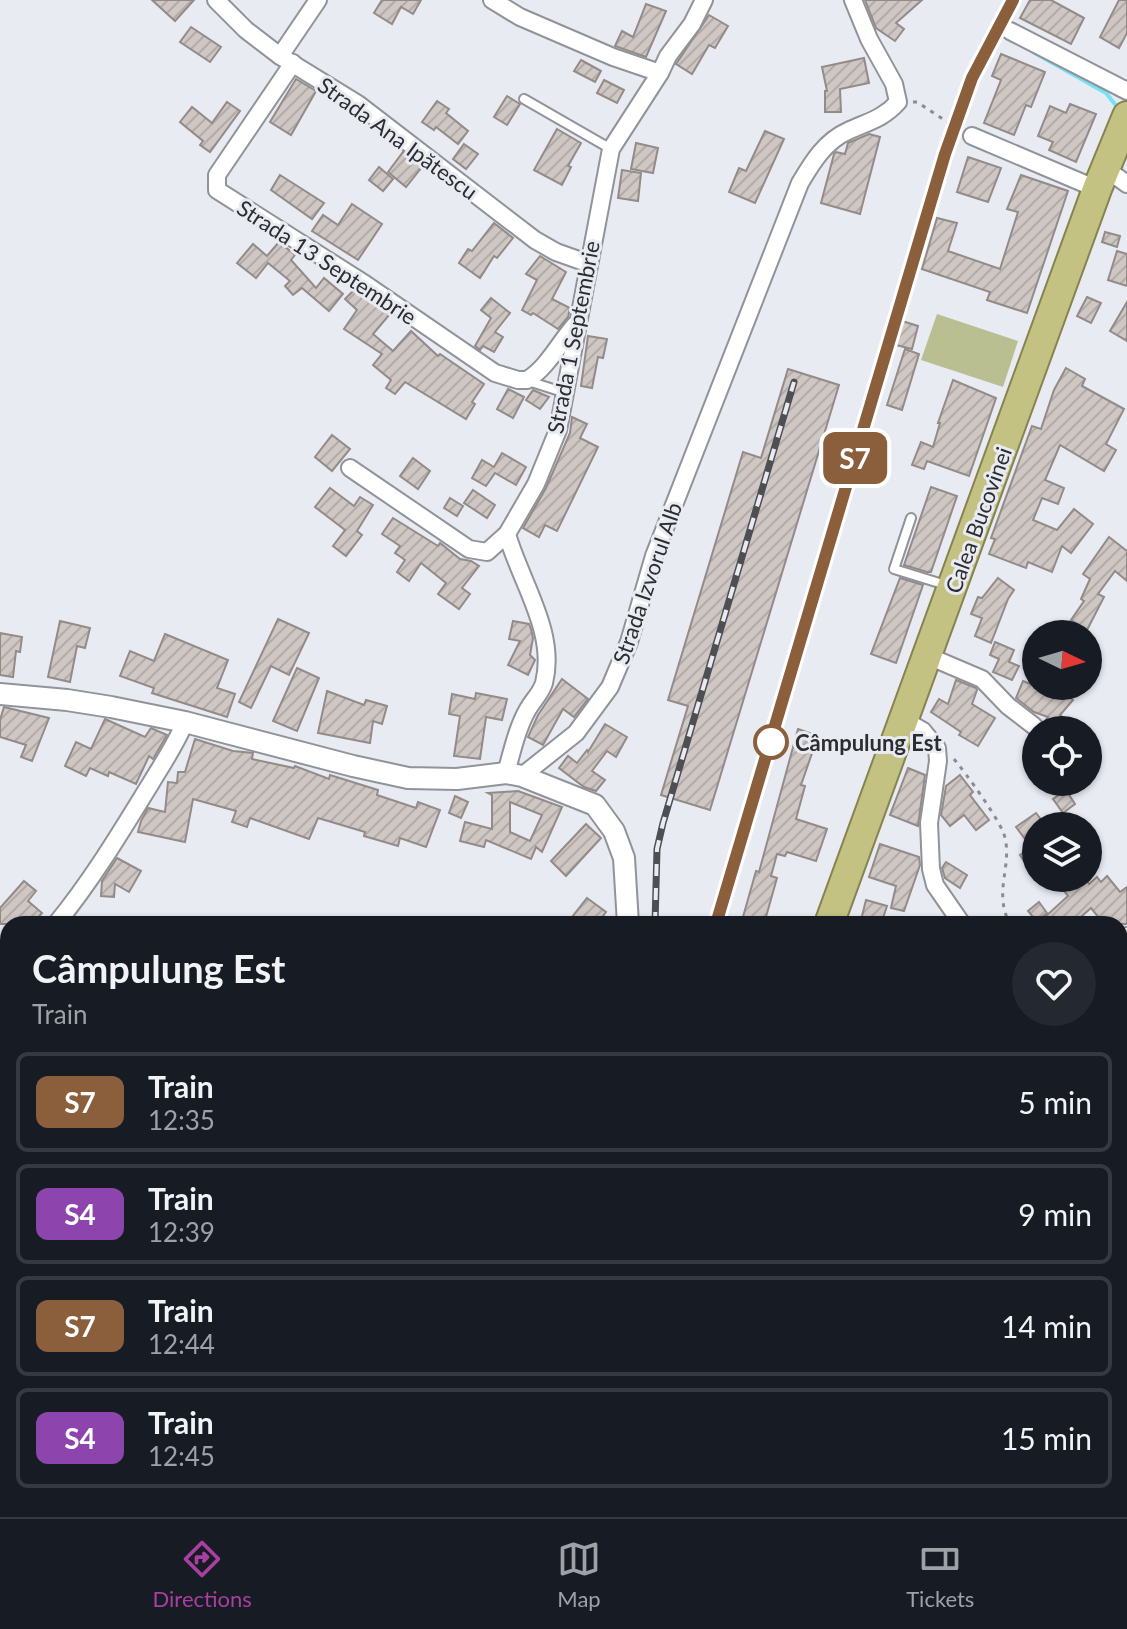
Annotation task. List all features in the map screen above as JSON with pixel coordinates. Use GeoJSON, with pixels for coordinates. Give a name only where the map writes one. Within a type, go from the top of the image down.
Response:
{"type":"FeatureCollection","features":[{"type":"Feature","properties":{"kind":"highway","name":"Calea Bucovinei"},"geometry":{"type":"LineString","coordinates":[[832,916],[1110,181],[1124,122]]}},
{"type":"Feature","properties":{"kind":"street","name":"Strada Ana Ipătescu"},"geometry":{"type":"LineString","coordinates":[[216,0],[246,30],[287,60],[358,104],[535,240],[556,252],[587,263]]}},
{"type":"Feature","properties":{"kind":"street"},"geometry":{"type":"LineString","coordinates":[[287,60],[318,0]]}},
{"type":"Feature","properties":{"kind":"street"},"geometry":{"type":"LineString","coordinates":[[492,0],[520,17],[613,57],[660,73]]}},
{"type":"Feature","properties":{"kind":"street","name":"Strada 1 Septembrie"},"geometry":{"type":"LineString","coordinates":[[507,534],[547,458],[558,430],[587,263],[611,149],[668,56],[692,24],[704,0]]}},
{"type":"Feature","properties":{"kind":"street"},"geometry":{"type":"LineString","coordinates":[[853,0],[869,39],[894,84],[898,102]]}},
{"type":"Feature","properties":{"kind":"street"},"geometry":{"type":"LineString","coordinates":[[1010,31],[1127,91]]}},
{"type":"Feature","properties":{"kind":"street","name":"Strada 13 Septembrie"},"geometry":{"type":"LineString","coordinates":[[287,60],[217,175],[217,190],[354,277],[495,373],[527,380]]}},
{"type":"Feature","properties":{"kind":"street","name":"Strada Izvorul Alb"},"geometry":{"type":"LineString","coordinates":[[514,774],[576,733],[610,687],[629,642],[654,556],[800,183],[828,143],[845,132],[874,122],[889,113],[898,102]]}},
{"type":"Feature","properties":{"kind":"street"},"geometry":{"type":"LineString","coordinates":[[972,136],[1110,181]]}},
{"type":"Feature","properties":{"kind":"street"},"geometry":{"type":"LineString","coordinates":[[527,380],[541,369],[577,322]]}},
{"type":"Feature","properties":{"kind":"street"},"geometry":{"type":"LineString","coordinates":[[350,468],[469,549],[487,552],[507,534],[535,607],[547,666],[542,691],[528,710],[516,738],[514,774]]}},
{"type":"Feature","properties":{"kind":"street"},"geometry":{"type":"LineString","coordinates":[[928,656],[982,679],[1022,717]]}},
{"type":"Feature","properties":{"kind":"street"},"geometry":{"type":"LineString","coordinates":[[0,694],[67,700],[185,722],[408,778],[457,779],[514,774],[595,805],[614,831],[624,858],[628,916]]}},
{"type":"Feature","properties":{"kind":"street"},"geometry":{"type":"LineString","coordinates":[[904,720],[930,738],[937,748],[929,823],[931,869],[935,885],[956,916]]}},
{"type":"Feature","properties":{"kind":"street"},"geometry":{"type":"LineString","coordinates":[[62,916],[96,872],[179,738],[185,722]]}},
{"type":"Feature","properties":{"kind":"lane"},"geometry":{"type":"LineString","coordinates":[[524,99],[611,149]]}},
{"type":"Feature","properties":{"kind":"lane","name":"Strada 13 Septembrie"},"geometry":{"type":"LineString","coordinates":[[527,380],[566,393]]}},
{"type":"Feature","properties":{"kind":"lane"},"geometry":{"type":"LineString","coordinates":[[911,518],[894,569],[954,588]]}},
{"type":"Feature","properties":{"kind":"path"},"geometry":{"type":"LineString","coordinates":[[898,102],[917,102],[972,136]]}},
{"type":"Feature","properties":{"kind":"path"},"geometry":{"type":"LineString","coordinates":[[938,761],[945,754],[952,756],[998,821],[1006,838],[1003,898],[1006,916]]}},
{"type":"Feature","properties":{"kind":"green space"},"geometry":{"type":"Polygon","coordinates":[[[937,314],[1018,341],[1003,387],[921,360],[937,314]]]}},
{"type":"Feature","properties":{"kind":"building"},"geometry":{"type":"Polygon","coordinates":[[[152,0],[194,0],[175,21],[152,0]]]}},
{"type":"Feature","properties":{"kind":"building"},"geometry":{"type":"Polygon","coordinates":[[[382,0],[421,0],[413,14],[401,7],[392,24],[374,13],[382,0]]]}},
{"type":"Feature","properties":{"kind":"building"},"geometry":{"type":"Polygon","coordinates":[[[865,0],[922,0],[896,23],[904,29],[895,41],[876,28],[865,0]]]}},
{"type":"Feature","properties":{"kind":"building"},"geometry":{"type":"Polygon","coordinates":[[[1030,0],[1051,0],[1084,18],[1071,44],[1020,18],[1030,0]]]}},
{"type":"Feature","properties":{"kind":"building"},"geometry":{"type":"Polygon","coordinates":[[[1119,0],[1127,0],[1127,33],[1119,48],[1100,37],[1119,0]]]}},
{"type":"Feature","properties":{"kind":"building"},"geometry":{"type":"Polygon","coordinates":[[[646,4],[666,11],[646,57],[615,46],[622,31],[633,37],[646,4]]]}},
{"type":"Feature","properties":{"kind":"building"},"geometry":{"type":"Polygon","coordinates":[[[709,15],[728,26],[715,48],[709,45],[692,74],[676,64],[709,15]]]}},
{"type":"Feature","properties":{"kind":"building"},"geometry":{"type":"Polygon","coordinates":[[[191,27],[221,47],[210,62],[180,42],[191,27]]]}},
{"type":"Feature","properties":{"kind":"building"},"geometry":{"type":"Polygon","coordinates":[[[1001,54],[1045,72],[1031,107],[1026,105],[1014,135],[984,123],[1001,80],[992,76],[1001,54]]]}},
{"type":"Feature","properties":{"kind":"building"},"geometry":{"type":"Polygon","coordinates":[[[864,58],[869,83],[840,89],[841,112],[825,112],[827,91],[822,67],[864,58]]]}},
{"type":"Feature","properties":{"kind":"building"},"geometry":{"type":"Polygon","coordinates":[[[581,60],[601,71],[595,82],[574,71],[581,60]]]}},
{"type":"Feature","properties":{"kind":"building"},"geometry":{"type":"Polygon","coordinates":[[[296,79],[316,91],[291,135],[270,122],[296,79]]]}},
{"type":"Feature","properties":{"kind":"building"},"geometry":{"type":"Polygon","coordinates":[[[604,80],[624,90],[617,103],[597,93],[604,80]]]}},
{"type":"Feature","properties":{"kind":"building"},"geometry":{"type":"Polygon","coordinates":[[[507,96],[520,104],[507,125],[494,117],[507,96]]]}},
{"type":"Feature","properties":{"kind":"building"},"geometry":{"type":"Polygon","coordinates":[[[437,101],[449,109],[446,113],[468,131],[458,144],[436,127],[434,130],[422,122],[437,101]]]}},
{"type":"Feature","properties":{"kind":"building"},"geometry":{"type":"Polygon","coordinates":[[[227,102],[240,111],[210,152],[200,145],[203,141],[180,122],[192,107],[212,123],[227,102]]]}},
{"type":"Feature","properties":{"kind":"building"},"geometry":{"type":"Polygon","coordinates":[[[1070,104],[1096,114],[1076,162],[1049,150],[1053,142],[1038,136],[1050,106],[1066,113],[1070,104]]]}},
{"type":"Feature","properties":{"kind":"building"},"geometry":{"type":"Polygon","coordinates":[[[557,129],[581,143],[562,185],[534,170],[557,129]]]}},
{"type":"Feature","properties":{"kind":"building"},"geometry":{"type":"Polygon","coordinates":[[[765,131],[784,139],[755,203],[729,192],[739,168],[746,171],[765,131]]]}},
{"type":"Feature","properties":{"kind":"building"},"geometry":{"type":"Polygon","coordinates":[[[869,134],[880,137],[860,214],[821,203],[834,154],[845,154],[848,143],[869,134]]]}},
{"type":"Feature","properties":{"kind":"building"},"geometry":{"type":"Polygon","coordinates":[[[636,143],[658,148],[653,173],[631,169],[636,143]]]}},
{"type":"Feature","properties":{"kind":"building"},"geometry":{"type":"Polygon","coordinates":[[[464,144],[478,154],[466,169],[453,159],[464,144]]]}},
{"type":"Feature","properties":{"kind":"building"},"geometry":{"type":"Polygon","coordinates":[[[403,152],[422,167],[406,187],[388,172],[403,152]]]}},
{"type":"Feature","properties":{"kind":"building"},"geometry":{"type":"Polygon","coordinates":[[[968,157],[1001,168],[988,202],[957,192],[968,157]]]}},
{"type":"Feature","properties":{"kind":"building"},"geometry":{"type":"Polygon","coordinates":[[[379,167],[393,179],[383,191],[369,180],[379,167]]]}},
{"type":"Feature","properties":{"kind":"building"},"geometry":{"type":"Polygon","coordinates":[[[622,170],[641,173],[638,201],[618,198],[622,170]]]}},
{"type":"Feature","properties":{"kind":"building"},"geometry":{"type":"Polygon","coordinates":[[[280,175],[324,203],[312,219],[271,190],[280,175]]]}},
{"type":"Feature","properties":{"kind":"building"},"geometry":{"type":"Polygon","coordinates":[[[1021,175],[1068,191],[1027,313],[987,300],[990,292],[922,269],[937,218],[957,223],[948,251],[1000,269],[1018,212],[1007,209],[1021,175]]]}},
{"type":"Feature","properties":{"kind":"building"},"geometry":{"type":"Polygon","coordinates":[[[352,204],[382,224],[358,260],[312,231],[323,215],[338,225],[352,204]]]}},
{"type":"Feature","properties":{"kind":"building"},"geometry":{"type":"Polygon","coordinates":[[[494,223],[513,238],[497,258],[494,256],[480,278],[459,263],[468,249],[472,251],[494,223]]]}},
{"type":"Feature","properties":{"kind":"building"},"geometry":{"type":"Polygon","coordinates":[[[1105,232],[1120,236],[1117,247],[1102,242],[1105,232]]]}},
{"type":"Feature","properties":{"kind":"building"},"geometry":{"type":"Polygon","coordinates":[[[279,242],[295,255],[291,260],[316,288],[324,278],[343,294],[329,311],[302,288],[293,295],[285,286],[290,281],[268,263],[256,278],[237,263],[253,244],[267,256],[279,242]]]}},
{"type":"Feature","properties":{"kind":"building"},"geometry":{"type":"Polygon","coordinates":[[[1117,251],[1127,254],[1127,286],[1108,280],[1117,251]]]}},
{"type":"Feature","properties":{"kind":"building"},"geometry":{"type":"Polygon","coordinates":[[[540,256],[566,272],[552,299],[570,308],[568,317],[558,329],[533,313],[531,315],[522,310],[537,280],[526,274],[540,256]]]}},
{"type":"Feature","properties":{"kind":"building"},"geometry":{"type":"Polygon","coordinates":[[[354,290],[390,314],[373,334],[393,351],[411,331],[438,356],[440,354],[484,384],[472,402],[475,404],[466,419],[405,382],[395,394],[386,388],[391,380],[373,365],[382,354],[344,329],[357,310],[345,299],[354,290]]]}},
{"type":"Feature","properties":{"kind":"building"},"geometry":{"type":"Polygon","coordinates":[[[1087,297],[1101,303],[1091,323],[1077,316],[1087,297]]]}},
{"type":"Feature","properties":{"kind":"building"},"geometry":{"type":"Polygon","coordinates":[[[491,298],[510,313],[495,332],[503,337],[494,352],[483,346],[480,350],[475,346],[491,318],[481,310],[491,298]]]}},
{"type":"Feature","properties":{"kind":"building"},"geometry":{"type":"Polygon","coordinates":[[[1127,302],[1127,341],[1110,331],[1127,302]]]}},
{"type":"Feature","properties":{"kind":"building"},"geometry":{"type":"Polygon","coordinates":[[[899,320],[918,326],[912,349],[892,344],[899,320]]]}},
{"type":"Feature","properties":{"kind":"building"},"geometry":{"type":"Polygon","coordinates":[[[588,336],[607,339],[603,358],[598,357],[592,388],[581,386],[588,336]]]}},
{"type":"Feature","properties":{"kind":"building"},"geometry":{"type":"Polygon","coordinates":[[[905,349],[919,354],[902,410],[887,405],[905,349]]]}},
{"type":"Feature","properties":{"kind":"building"},"geometry":{"type":"Polygon","coordinates":[[[1066,368],[1085,379],[1082,386],[1124,409],[1106,444],[1116,450],[1104,471],[1060,445],[1045,480],[1064,488],[1058,504],[1042,498],[1033,520],[1057,530],[1074,509],[1093,524],[1071,553],[1062,546],[1052,572],[1028,562],[1026,568],[989,554],[995,539],[991,538],[1032,426],[1041,429],[1054,390],[1066,368]]]}},
{"type":"Feature","properties":{"kind":"building"},"geometry":{"type":"Polygon","coordinates":[[[788,369],[839,385],[710,810],[661,795],[688,706],[668,700],[743,452],[761,458],[788,369]]]}},
{"type":"Feature","properties":{"kind":"building"},"geometry":{"type":"Polygon","coordinates":[[[953,380],[996,398],[969,476],[927,461],[924,469],[912,465],[921,442],[933,447],[953,380]]]}},
{"type":"Feature","properties":{"kind":"building"},"geometry":{"type":"Polygon","coordinates":[[[508,389],[524,397],[513,418],[497,409],[508,389]]]}},
{"type":"Feature","properties":{"kind":"building"},"geometry":{"type":"Polygon","coordinates":[[[533,390],[549,397],[540,409],[526,400],[533,390]]]}},
{"type":"Feature","properties":{"kind":"building"},"geometry":{"type":"Polygon","coordinates":[[[572,417],[587,424],[580,438],[598,447],[557,531],[545,525],[539,537],[523,528],[546,488],[570,433],[572,417]]]}},
{"type":"Feature","properties":{"kind":"building"},"geometry":{"type":"Polygon","coordinates":[[[332,435],[350,449],[332,471],[315,457],[332,435]]]}},
{"type":"Feature","properties":{"kind":"building"},"geometry":{"type":"Polygon","coordinates":[[[502,453],[526,467],[516,485],[495,473],[486,486],[472,478],[482,460],[494,467],[502,453]]]}},
{"type":"Feature","properties":{"kind":"building"},"geometry":{"type":"Polygon","coordinates":[[[413,458],[430,471],[418,489],[400,476],[413,458]]]}},
{"type":"Feature","properties":{"kind":"building"},"geometry":{"type":"Polygon","coordinates":[[[931,487],[957,496],[931,572],[927,572],[904,565],[931,487]]]}},
{"type":"Feature","properties":{"kind":"building"},"geometry":{"type":"Polygon","coordinates":[[[330,488],[354,506],[360,497],[373,505],[357,531],[362,535],[346,556],[333,546],[345,530],[315,507],[330,488]]]}},
{"type":"Feature","properties":{"kind":"building"},"geometry":{"type":"Polygon","coordinates":[[[473,490],[495,505],[487,518],[464,503],[473,490]]]}},
{"type":"Feature","properties":{"kind":"building"},"geometry":{"type":"Polygon","coordinates":[[[450,498],[463,506],[457,516],[444,508],[450,498]]]}},
{"type":"Feature","properties":{"kind":"building"},"geometry":{"type":"Polygon","coordinates":[[[393,518],[438,546],[440,543],[460,559],[479,566],[462,588],[470,594],[459,609],[438,594],[446,583],[421,563],[409,581],[397,572],[405,560],[395,553],[400,546],[382,534],[393,518]]]}},
{"type":"Feature","properties":{"kind":"building"},"geometry":{"type":"Polygon","coordinates":[[[1109,537],[1127,551],[1127,581],[1115,571],[1098,594],[1104,597],[1092,620],[1071,620],[1084,601],[1081,599],[1090,579],[1083,574],[1109,537]]]}},
{"type":"Feature","properties":{"kind":"building"},"geometry":{"type":"Polygon","coordinates":[[[900,578],[923,585],[896,663],[871,654],[900,578]]]}},
{"type":"Feature","properties":{"kind":"building"},"geometry":{"type":"Polygon","coordinates":[[[998,578],[1014,590],[991,643],[975,636],[982,618],[971,614],[978,597],[982,598],[998,578]]]}},
{"type":"Feature","properties":{"kind":"building"},"geometry":{"type":"Polygon","coordinates":[[[278,619],[309,633],[289,675],[271,666],[251,708],[239,702],[278,619]]]}},
{"type":"Feature","properties":{"kind":"building"},"geometry":{"type":"Polygon","coordinates":[[[60,621],[90,628],[85,648],[77,646],[70,682],[48,677],[60,621]]]}},
{"type":"Feature","properties":{"kind":"building"},"geometry":{"type":"Polygon","coordinates":[[[513,621],[529,624],[531,629],[530,655],[535,660],[528,675],[508,665],[520,641],[509,639],[513,621]]]}},
{"type":"Feature","properties":{"kind":"building"},"geometry":{"type":"Polygon","coordinates":[[[0,633],[22,637],[20,652],[16,651],[13,677],[0,675],[0,633]]]}},
{"type":"Feature","properties":{"kind":"building"},"geometry":{"type":"Polygon","coordinates":[[[165,634],[228,660],[217,688],[235,694],[227,717],[152,693],[154,688],[120,676],[130,651],[154,661],[165,634]]]}},
{"type":"Feature","properties":{"kind":"building"},"geometry":{"type":"Polygon","coordinates":[[[995,642],[1014,650],[1009,662],[1019,666],[1012,680],[993,672],[999,659],[990,655],[995,642]]]}},
{"type":"Feature","properties":{"kind":"building"},"geometry":{"type":"Polygon","coordinates":[[[297,668],[319,678],[297,731],[273,721],[297,668]]]}},
{"type":"Feature","properties":{"kind":"building"},"geometry":{"type":"Polygon","coordinates":[[[562,679],[588,699],[574,717],[563,709],[543,745],[528,737],[538,715],[562,679]]]}},
{"type":"Feature","properties":{"kind":"building"},"geometry":{"type":"Polygon","coordinates":[[[956,680],[976,688],[972,704],[995,718],[978,746],[931,712],[939,699],[948,704],[956,680]]]}},
{"type":"Feature","properties":{"kind":"building"},"geometry":{"type":"Polygon","coordinates":[[[1022,683],[1022,700],[1073,700],[1061,716],[1045,716],[1034,712],[1016,698],[1022,683]]]}},
{"type":"Feature","properties":{"kind":"building"},"geometry":{"type":"Polygon","coordinates":[[[327,691],[364,705],[366,700],[387,706],[382,724],[373,721],[370,743],[318,733],[327,691]]]}},
{"type":"Feature","properties":{"kind":"building"},"geometry":{"type":"Polygon","coordinates":[[[476,693],[507,699],[502,720],[486,717],[480,759],[454,756],[460,716],[449,714],[452,694],[475,699],[476,693]]]}},
{"type":"Feature","properties":{"kind":"building"},"geometry":{"type":"Polygon","coordinates":[[[4,707],[49,718],[32,761],[21,757],[26,745],[0,737],[4,707]]]}},
{"type":"Feature","properties":{"kind":"building"},"geometry":{"type":"Polygon","coordinates":[[[105,719],[145,737],[151,728],[167,735],[153,759],[149,756],[136,784],[109,772],[108,776],[90,768],[86,776],[65,766],[76,742],[91,749],[105,719]]]}},
{"type":"Feature","properties":{"kind":"building"},"geometry":{"type":"Polygon","coordinates":[[[605,724],[627,737],[616,757],[607,751],[592,771],[605,780],[596,791],[584,787],[559,768],[568,756],[577,763],[588,752],[605,724]]]}},
{"type":"Feature","properties":{"kind":"building"},"geometry":{"type":"Polygon","coordinates":[[[798,729],[818,736],[801,785],[805,786],[796,819],[827,829],[816,861],[787,852],[785,856],[777,854],[771,876],[777,878],[766,916],[743,916],[756,871],[759,872],[798,729]]]}},
{"type":"Feature","properties":{"kind":"building"},"geometry":{"type":"Polygon","coordinates":[[[195,739],[233,751],[253,753],[252,759],[295,766],[329,779],[330,775],[378,790],[377,795],[416,808],[418,802],[440,810],[426,847],[400,838],[398,846],[318,818],[309,839],[250,818],[247,827],[232,822],[236,811],[193,799],[185,842],[138,832],[148,808],[165,812],[168,782],[177,783],[178,772],[185,772],[195,739]]]}},
{"type":"Feature","properties":{"kind":"building"},"geometry":{"type":"Polygon","coordinates":[[[908,768],[925,775],[918,826],[890,815],[908,768]]]}},
{"type":"Feature","properties":{"kind":"building"},"geometry":{"type":"Polygon","coordinates":[[[960,775],[973,792],[970,795],[989,820],[976,830],[964,815],[950,826],[941,815],[946,786],[960,775]]]}},
{"type":"Feature","properties":{"kind":"building"},"geometry":{"type":"Polygon","coordinates":[[[518,791],[562,807],[542,852],[536,847],[531,859],[486,840],[484,847],[460,841],[465,822],[492,829],[492,795],[488,793],[518,791]],[[510,802],[510,832],[530,841],[542,815],[510,802]]]}},
{"type":"Feature","properties":{"kind":"building"},"geometry":{"type":"Polygon","coordinates":[[[455,796],[468,802],[461,818],[449,813],[455,796]]]}},
{"type":"Feature","properties":{"kind":"building"},"geometry":{"type":"Polygon","coordinates":[[[1070,796],[1075,804],[1062,812],[1053,799],[1070,796]]]}},
{"type":"Feature","properties":{"kind":"building"},"geometry":{"type":"Polygon","coordinates":[[[586,824],[601,838],[566,876],[551,861],[586,824]]]}},
{"type":"Feature","properties":{"kind":"building"},"geometry":{"type":"Polygon","coordinates":[[[880,844],[919,857],[920,865],[904,911],[891,908],[896,886],[869,877],[880,844]]]}},
{"type":"Feature","properties":{"kind":"building"},"geometry":{"type":"Polygon","coordinates":[[[117,858],[141,871],[129,892],[115,884],[114,897],[101,896],[102,881],[117,858]]]}},
{"type":"Feature","properties":{"kind":"building"},"geometry":{"type":"Polygon","coordinates":[[[946,862],[967,875],[960,888],[945,878],[942,868],[946,862]]]}},
{"type":"Feature","properties":{"kind":"building"},"geometry":{"type":"Polygon","coordinates":[[[1107,876],[1120,892],[1127,887],[1127,916],[1098,916],[1091,908],[1082,916],[1046,916],[1068,896],[1065,892],[1102,892],[1102,881],[1107,876]]]}},
{"type":"Feature","properties":{"kind":"building"},"geometry":{"type":"Polygon","coordinates":[[[24,881],[36,891],[28,901],[42,913],[39,916],[0,916],[0,908],[24,881]]]}},
{"type":"Feature","properties":{"kind":"building"},"geometry":{"type":"Polygon","coordinates":[[[587,898],[606,912],[603,916],[573,916],[587,898]]]}},
{"type":"Feature","properties":{"kind":"building"},"geometry":{"type":"Polygon","coordinates":[[[866,900],[887,906],[884,916],[862,916],[866,900]]]}},
{"type":"Feature","properties":{"kind":"building"},"geometry":{"type":"Polygon","coordinates":[[[1039,902],[1047,913],[1032,916],[1028,911],[1039,902]]]}},
{"type":"Feature","properties":{"kind":"waterway"},"geometry":{"type":"LineString","coordinates":[[1033,52],[1106,93],[1118,108]]}},
{"type":"Feature","properties":{"kind":"railway"},"geometry":{"type":"LineString","coordinates":[[718,916],[945,154],[972,78],[1014,0]]}},
{"type":"Feature","properties":{"kind":"railway"},"geometry":{"type":"LineString","coordinates":[[655,916],[657,849],[663,823],[794,382]]}},
{"type":"Feature","properties":{"kind":"train","name":"S7"},"geometry":{"type":"LineString","coordinates":[[718,916],[945,154],[972,78],[1013,0]]}},
{"type":"Feature","properties":{"kind":"place","name":"Câmpulung Est"},"geometry":{"type":"Point","coordinates":[771,742]}}]}
